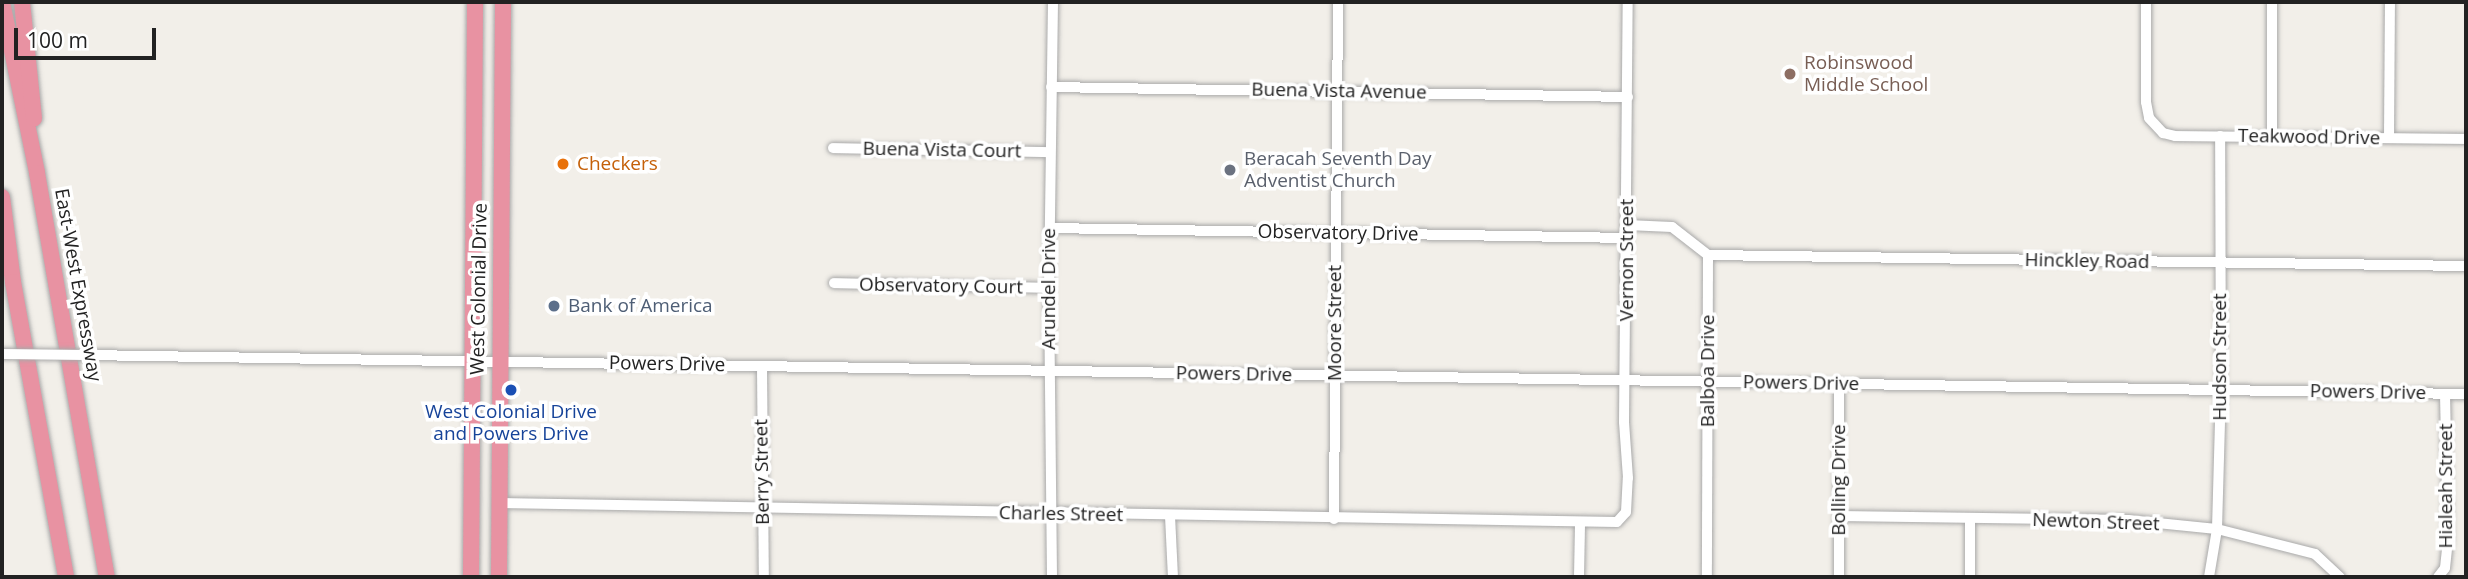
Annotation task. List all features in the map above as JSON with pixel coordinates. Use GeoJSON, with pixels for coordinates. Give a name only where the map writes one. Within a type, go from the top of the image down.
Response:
{"type":"FeatureCollection","features":[{"type":"Feature","properties":{"kind":"highway","name":"East-West Expressway"},"geometry":{"type":"LineString","coordinates":[[2,2],[37,173],[107,577]]}},
{"type":"Feature","properties":{"kind":"highway"},"geometry":{"type":"LineString","coordinates":[[22,2],[37,173]]}},
{"type":"Feature","properties":{"kind":"highway","name":"West Colonial Drive"},"geometry":{"type":"LineString","coordinates":[[471,577],[475,2]]}},
{"type":"Feature","properties":{"kind":"highway","name":"West Colonial Drive"},"geometry":{"type":"LineString","coordinates":[[499,577],[503,33],[501,2]]}},
{"type":"Feature","properties":{"kind":"highway"},"geometry":{"type":"LineString","coordinates":[[2,197],[13,282],[66,577]]}},
{"type":"Feature","properties":{"kind":"highway"},"geometry":{"type":"LineString","coordinates":[[2,257],[13,282]]}},
{"type":"Feature","properties":{"kind":"street","name":"Arundel Drive"},"geometry":{"type":"LineString","coordinates":[[1052,577],[1049,288],[1053,2]]}},
{"type":"Feature","properties":{"kind":"street","name":"Moore Street"},"geometry":{"type":"LineString","coordinates":[[1334,519],[1339,2]]}},
{"type":"Feature","properties":{"kind":"street","name":"Vernon Street"},"geometry":{"type":"LineString","coordinates":[[1622,518],[1628,501],[1624,422],[1628,225],[1628,2]]}},
{"type":"Feature","properties":{"kind":"street","name":"Teakwood Drive"},"geometry":{"type":"LineString","coordinates":[[2146,2],[2146,102],[2149,117],[2164,133],[2175,136],[2466,139]]}},
{"type":"Feature","properties":{"kind":"street"},"geometry":{"type":"LineString","coordinates":[[2272,2],[2272,137]]}},
{"type":"Feature","properties":{"kind":"street"},"geometry":{"type":"LineString","coordinates":[[2389,138],[2390,2]]}},
{"type":"Feature","properties":{"kind":"street","name":"Buena Vista Avenue"},"geometry":{"type":"LineString","coordinates":[[1051,87],[1628,97]]}},
{"type":"Feature","properties":{"kind":"street","name":"Hudson Street"},"geometry":{"type":"LineString","coordinates":[[2209,577],[2217,529],[2221,389],[2220,136]]}},
{"type":"Feature","properties":{"kind":"street","name":"Buena Vista Court"},"geometry":{"type":"LineString","coordinates":[[833,148],[1050,152]]}},
{"type":"Feature","properties":{"kind":"street"},"geometry":{"type":"LineString","coordinates":[[1628,225],[1672,228],[1708,255]]}},
{"type":"Feature","properties":{"kind":"street","name":"Observatory Drive"},"geometry":{"type":"LineString","coordinates":[[1050,228],[1627,238]]}},
{"type":"Feature","properties":{"kind":"street","name":"Hinckley Road"},"geometry":{"type":"LineString","coordinates":[[1708,255],[2466,266]]}},
{"type":"Feature","properties":{"kind":"street","name":"Balboa Drive"},"geometry":{"type":"LineString","coordinates":[[1707,577],[1708,255]]}},
{"type":"Feature","properties":{"kind":"street","name":"Observatory Court"},"geometry":{"type":"LineString","coordinates":[[834,283],[1049,288]]}},
{"type":"Feature","properties":{"kind":"street","name":"Powers Drive"},"geometry":{"type":"LineString","coordinates":[[2,354],[2466,394]]}},
{"type":"Feature","properties":{"kind":"street","name":"Berry Street"},"geometry":{"type":"LineString","coordinates":[[762,366],[764,577]]}},
{"type":"Feature","properties":{"kind":"street","name":"Bolling Drive"},"geometry":{"type":"LineString","coordinates":[[1839,383],[1839,577]]}},
{"type":"Feature","properties":{"kind":"street","name":"Hialeah Street"},"geometry":{"type":"LineString","coordinates":[[2438,577],[2445,568],[2448,537],[2445,394]]}},
{"type":"Feature","properties":{"kind":"street","name":"Charles Street"},"geometry":{"type":"LineString","coordinates":[[499,503],[1609,524],[1622,518]]}},
{"type":"Feature","properties":{"kind":"street"},"geometry":{"type":"LineString","coordinates":[[1171,516],[1172,577]]}},
{"type":"Feature","properties":{"kind":"street","name":"Newton Street"},"geometry":{"type":"LineString","coordinates":[[1839,516],[2128,520],[2217,529],[2315,554],[2340,577]]}},
{"type":"Feature","properties":{"kind":"street"},"geometry":{"type":"LineString","coordinates":[[1970,519],[1970,577]]}},
{"type":"Feature","properties":{"kind":"street"},"geometry":{"type":"LineString","coordinates":[[1578,577],[1580,523]]}},
{"type":"Feature","properties":{"kind":"place","name":"Robinswood Middle School"},"geometry":{"type":"Point","coordinates":[1790,74]}},
{"type":"Feature","properties":{"kind":"place","name":"Checkers"},"geometry":{"type":"Point","coordinates":[563,164]}},
{"type":"Feature","properties":{"kind":"place","name":"Beracah Seventh Day Adventist Church"},"geometry":{"type":"Point","coordinates":[1230,170]}},
{"type":"Feature","properties":{"kind":"place","name":"Bank of America"},"geometry":{"type":"Point","coordinates":[554,306]}},
{"type":"Feature","properties":{"kind":"place","name":"West Colonial Drive and Powers Drive"},"geometry":{"type":"Point","coordinates":[511,390]}}]}
